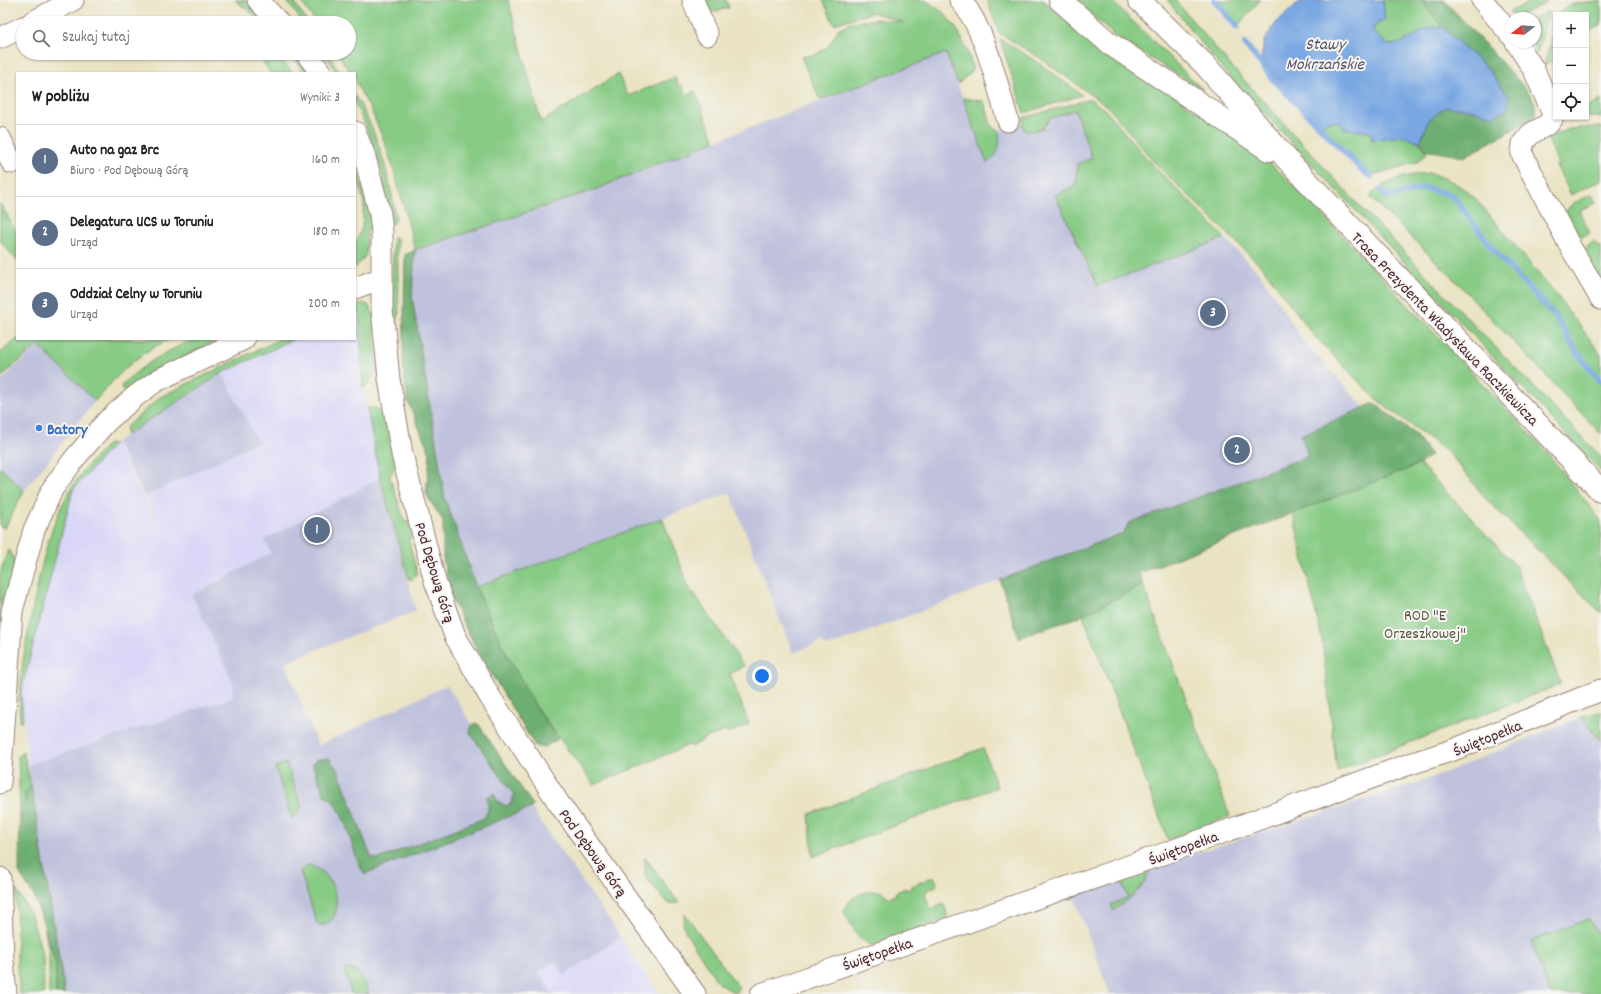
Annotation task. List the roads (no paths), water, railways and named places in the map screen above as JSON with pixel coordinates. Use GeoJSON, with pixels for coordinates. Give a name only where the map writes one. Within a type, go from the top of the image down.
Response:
{"type":"FeatureCollection","features":[{"type":"Feature","properties":{"kind":"main road","name":"Trasa Prezydenta Władysława Raczkiewicza"},"geometry":{"type":"LineString","coordinates":[[1060,0],[1109,43],[1292,166]]}},
{"type":"Feature","properties":{"kind":"main road","name":"Trasa Prezydenta Władysława Raczkiewicza"},"geometry":{"type":"LineString","coordinates":[[1139,0],[1206,66],[1292,166],[1601,491]]}},
{"type":"Feature","properties":{"kind":"street"},"geometry":{"type":"LineString","coordinates":[[44,16],[73,0]]}},
{"type":"Feature","properties":{"kind":"street"},"geometry":{"type":"LineString","coordinates":[[258,0],[273,16]]}},
{"type":"Feature","properties":{"kind":"street"},"geometry":{"type":"LineString","coordinates":[[277,0],[288,16]]}},
{"type":"Feature","properties":{"kind":"street"},"geometry":{"type":"LineString","coordinates":[[693,0],[707,34]]}},
{"type":"Feature","properties":{"kind":"street"},"geometry":{"type":"LineString","coordinates":[[960,0],[972,16],[981,34],[1008,121]]}},
{"type":"Feature","properties":{"kind":"street"},"geometry":{"type":"LineString","coordinates":[[1482,0],[1505,28]]}},
{"type":"Feature","properties":{"kind":"street"},"geometry":{"type":"LineString","coordinates":[[0,38],[16,30]]}},
{"type":"Feature","properties":{"kind":"street"},"geometry":{"type":"LineString","coordinates":[[1520,48],[1534,70],[1553,114],[1552,120],[1532,134],[1523,143],[1522,154],[1571,248],[1601,299]]}},
{"type":"Feature","properties":{"kind":"street","name":"Pod Dębową Górą"},"geometry":{"type":"LineString","coordinates":[[356,134],[364,154],[380,214],[382,309],[389,379],[402,454],[435,581],[455,636],[490,697],[558,802],[695,994]]}},
{"type":"Feature","properties":{"kind":"street"},"geometry":{"type":"LineString","coordinates":[[0,138],[10,163]]}},
{"type":"Feature","properties":{"kind":"street"},"geometry":{"type":"LineString","coordinates":[[356,288],[382,278]]}},
{"type":"Feature","properties":{"kind":"street"},"geometry":{"type":"LineString","coordinates":[[0,783],[12,611],[34,530],[53,488],[75,458],[107,422],[137,395],[164,378],[242,340]]}},
{"type":"Feature","properties":{"kind":"street","name":"Świętopełka"},"geometry":{"type":"LineString","coordinates":[[761,994],[1169,852],[1407,765],[1453,750],[1601,690]]}},
{"type":"Feature","properties":{"kind":"street"},"geometry":{"type":"LineString","coordinates":[[0,878],[1,961],[6,994]]}},
{"type":"Feature","properties":{"kind":"water","name":"Stawy Mokrzańskie"},"geometry":{"type":"Polygon","coordinates":[[[1301,0],[1383,0],[1385,19],[1373,27],[1375,34],[1388,45],[1402,42],[1434,27],[1442,27],[1488,69],[1509,97],[1507,110],[1493,116],[1469,109],[1445,107],[1429,120],[1420,142],[1404,136],[1372,140],[1372,133],[1344,128],[1340,122],[1331,121],[1319,127],[1261,60],[1264,41],[1276,23],[1301,0]]]}},
{"type":"Feature","properties":{"kind":"waterway"},"geometry":{"type":"LineString","coordinates":[[1214,0],[1237,27]]}},
{"type":"Feature","properties":{"kind":"waterway"},"geometry":{"type":"LineString","coordinates":[[1245,44],[1274,80],[1361,169],[1371,177]]}},
{"type":"Feature","properties":{"kind":"waterway"},"geometry":{"type":"LineString","coordinates":[[1381,190],[1387,197],[1424,188],[1452,195],[1496,253],[1555,316],[1580,357],[1601,381]]}},
{"type":"Feature","properties":{"kind":"place","name":"Oddział Celny w Toruniu"},"geometry":{"type":"Point","coordinates":[1213,313]}},
{"type":"Feature","properties":{"kind":"place","name":"Batory"},"geometry":{"type":"Point","coordinates":[39,428]}},
{"type":"Feature","properties":{"kind":"place","name":"Delegatura UCS w Toruniu"},"geometry":{"type":"Point","coordinates":[1237,450]}},
{"type":"Feature","properties":{"kind":"place","name":"Auto na gaz Brc"},"geometry":{"type":"Point","coordinates":[317,530]}},
{"type":"Feature","properties":{"kind":"park label","name":"ROD \"E Orzeszkowej\""},"geometry":{"type":"Point","coordinates":[1425,623]}}]}
